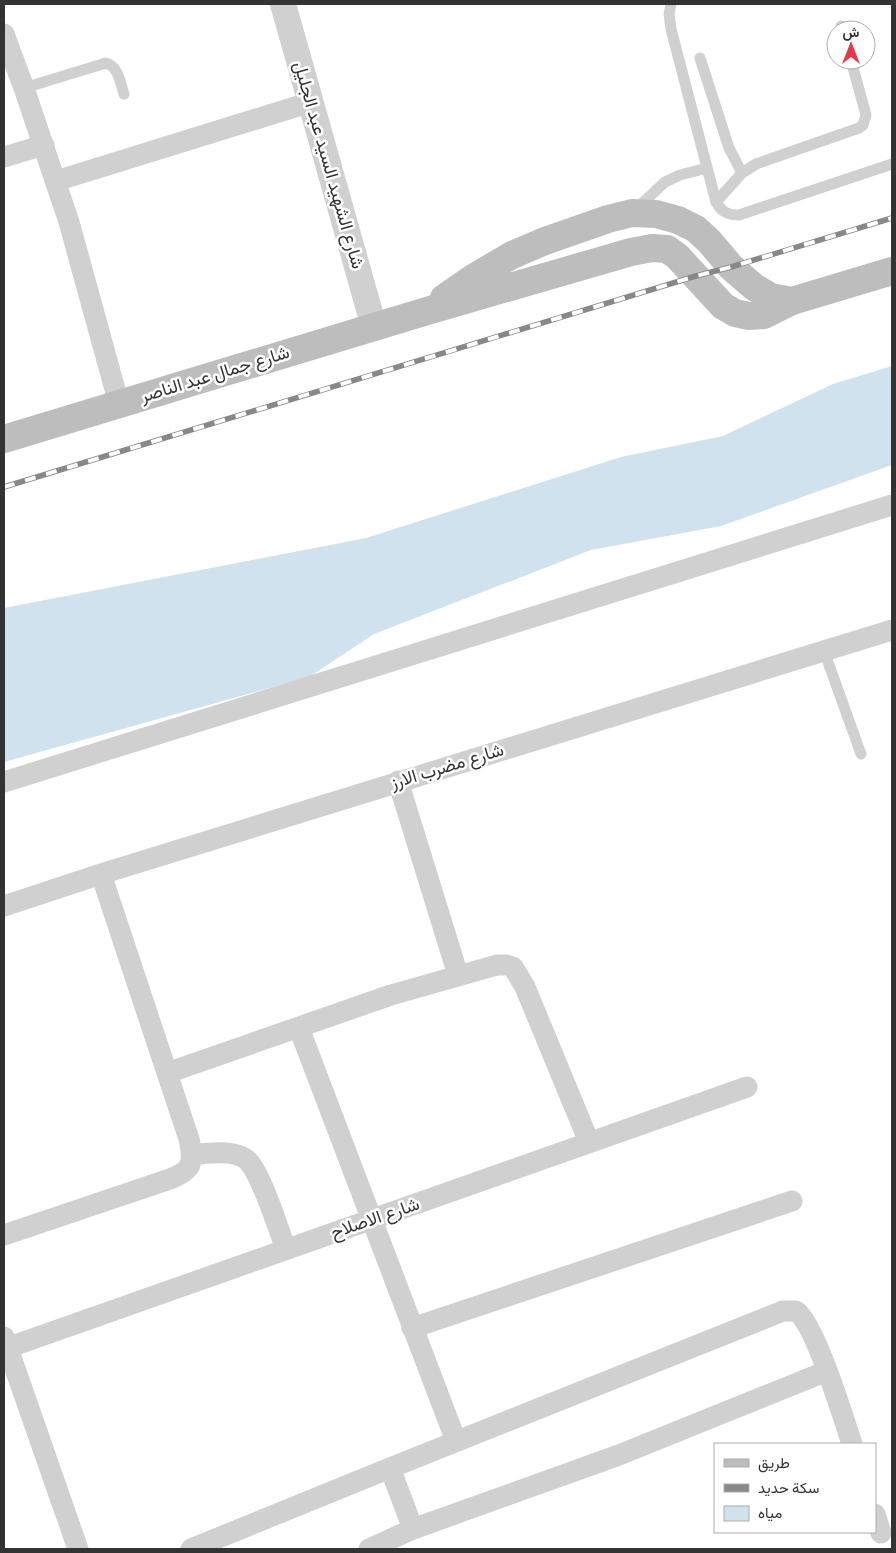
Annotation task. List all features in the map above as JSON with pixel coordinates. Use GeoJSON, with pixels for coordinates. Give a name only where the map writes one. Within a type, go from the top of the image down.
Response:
{"type":"FeatureCollection","features":[{"type":"Feature","properties":{"kind":"main road","name":"شارع جمال عبد الناصر"},"geometry":{"type":"LineString","coordinates":[[427,311],[473,278],[512,255],[554,237],[608,219],[632,214],[656,214],[678,220],[696,229],[731,267],[754,287],[771,297],[792,301]]}},
{"type":"Feature","properties":{"kind":"main road","name":"شارع جمال عبد الناصر"},"geometry":{"type":"LineString","coordinates":[[4,439],[427,311],[631,252],[652,248],[667,249],[677,256],[723,306],[735,313],[749,316],[764,315],[792,301],[892,271]]}},
{"type":"Feature","properties":{"kind":"street","name":"شارع الشهيد السيد عبد الجليل"},"geometry":{"type":"LineString","coordinates":[[284,4],[374,327]]}},
{"type":"Feature","properties":{"kind":"street"},"geometry":{"type":"LineString","coordinates":[[4,34],[56,181],[119,404]]}},
{"type":"Feature","properties":{"kind":"street"},"geometry":{"type":"LineString","coordinates":[[56,181],[311,102]]}},
{"type":"Feature","properties":{"kind":"street"},"geometry":{"type":"LineString","coordinates":[[4,157],[44,145]]}},
{"type":"Feature","properties":{"kind":"street"},"geometry":{"type":"LineString","coordinates":[[4,782],[892,505]]}},
{"type":"Feature","properties":{"kind":"street","name":"شارع مضرب الارز"},"geometry":{"type":"LineString","coordinates":[[4,906],[398,781],[892,630]]}},
{"type":"Feature","properties":{"kind":"street"},"geometry":{"type":"LineString","coordinates":[[398,781],[458,975]]}},
{"type":"Feature","properties":{"kind":"street"},"geometry":{"type":"LineString","coordinates":[[4,1235],[182,1174],[190,1167],[192,1154],[101,874]]}},
{"type":"Feature","properties":{"kind":"street"},"geometry":{"type":"LineString","coordinates":[[166,1072],[391,995],[458,975],[497,965],[506,965],[513,967],[525,987],[589,1142]]}},
{"type":"Feature","properties":{"kind":"street"},"geometry":{"type":"LineString","coordinates":[[299,1028],[456,1441]]}},
{"type":"Feature","properties":{"kind":"street","name":"شارع الاصلاح"},"geometry":{"type":"LineString","coordinates":[[5,1345],[286,1249],[747,1087]]}},
{"type":"Feature","properties":{"kind":"street"},"geometry":{"type":"LineString","coordinates":[[192,1154],[217,1152],[236,1155],[248,1160],[262,1186],[286,1249]]}},
{"type":"Feature","properties":{"kind":"street"},"geometry":{"type":"LineString","coordinates":[[412,1328],[792,1202]]}},
{"type":"Feature","properties":{"kind":"street"},"geometry":{"type":"LineString","coordinates":[[191,1549],[783,1311],[796,1311],[806,1321],[827,1371],[852,1443]]}},
{"type":"Feature","properties":{"kind":"street"},"geometry":{"type":"LineString","coordinates":[[5,1345],[73,1548]]}},
{"type":"Feature","properties":{"kind":"street"},"geometry":{"type":"LineString","coordinates":[[369,1549],[413,1529],[619,1455],[827,1371]]}},
{"type":"Feature","properties":{"kind":"street"},"geometry":{"type":"LineString","coordinates":[[390,1468],[413,1529]]}},
{"type":"Feature","properties":{"kind":"lane"},"geometry":{"type":"LineString","coordinates":[[671,4],[669,14],[670,29],[716,202],[725,213],[739,215],[892,164]]}},
{"type":"Feature","properties":{"kind":"lane"},"geometry":{"type":"LineString","coordinates":[[700,58],[729,148],[742,173]]}},
{"type":"Feature","properties":{"kind":"lane"},"geometry":{"type":"LineString","coordinates":[[24,88],[106,63],[111,64],[117,72],[124,94]]}},
{"type":"Feature","properties":{"kind":"lane"},"geometry":{"type":"LineString","coordinates":[[716,202],[742,173],[756,164],[863,125],[866,115],[854,70]]}},
{"type":"Feature","properties":{"kind":"lane"},"geometry":{"type":"LineString","coordinates":[[632,214],[665,182],[680,175],[707,168]]}},
{"type":"Feature","properties":{"kind":"lane"},"geometry":{"type":"LineString","coordinates":[[824,651],[861,754]]}},
{"type":"Feature","properties":{"kind":"water"},"geometry":{"type":"Polygon","coordinates":[[[892,366],[892,465],[721,526],[591,550],[374,634],[309,677],[4,762],[4,608],[366,538],[621,457],[723,436],[833,384],[892,366]]]}},
{"type":"Feature","properties":{"kind":"railway"},"geometry":{"type":"LineString","coordinates":[[4,487],[892,218]]}}]}
